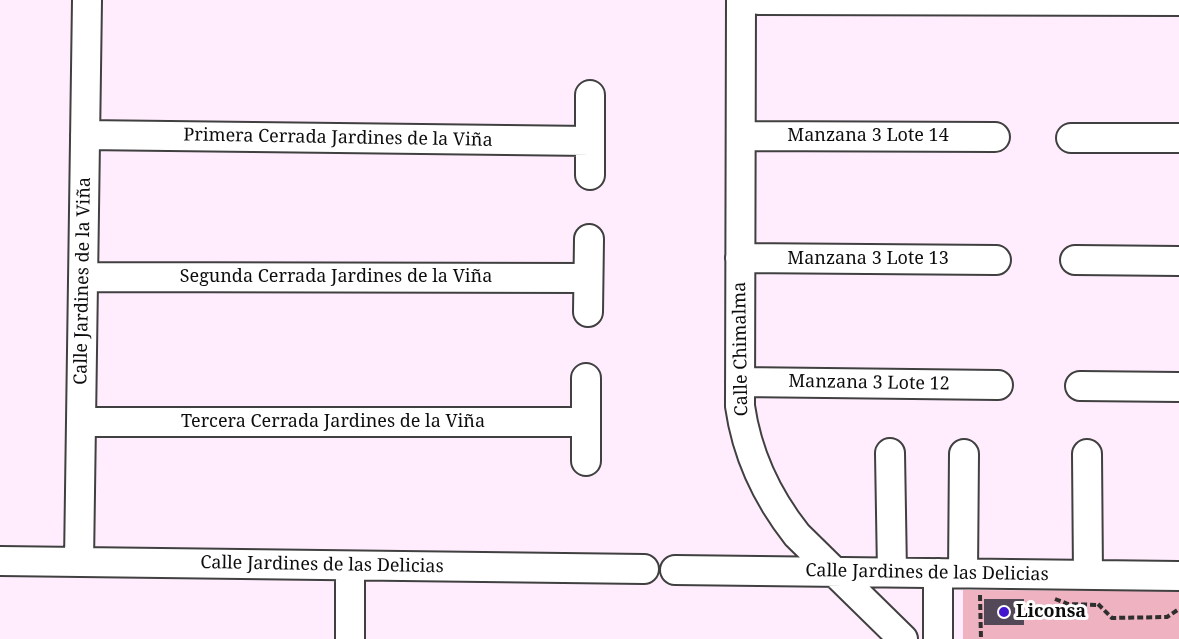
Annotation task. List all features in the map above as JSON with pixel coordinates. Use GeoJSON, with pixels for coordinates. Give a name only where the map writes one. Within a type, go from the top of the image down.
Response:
{"type":"FeatureCollection","features":[{"type":"Feature","properties":{"kind":"street","name":"Calle Jardines de la Viña"},"geometry":{"type":"LineString","coordinates":[[79,562],[87,0]]}},
{"type":"Feature","properties":{"kind":"street","name":"Calle Chimalma"},"geometry":{"type":"LineString","coordinates":[[741,0],[740,406],[743,427],[759,474],[784,518],[798,535],[903,639]]}},
{"type":"Feature","properties":{"kind":"street"},"geometry":{"type":"LineString","coordinates":[[759,0],[1179,1]]}},
{"type":"Feature","properties":{"kind":"street"},"geometry":{"type":"LineString","coordinates":[[590,95],[590,175]]}},
{"type":"Feature","properties":{"kind":"street","name":"Primera Cerrada Jardines de la Viña"},"geometry":{"type":"LineString","coordinates":[[85,135],[590,141]]}},
{"type":"Feature","properties":{"kind":"street","name":"Manzana 3 Lote 14"},"geometry":{"type":"LineString","coordinates":[[741,136],[995,137]]}},
{"type":"Feature","properties":{"kind":"street"},"geometry":{"type":"LineString","coordinates":[[1071,138],[1179,138]]}},
{"type":"Feature","properties":{"kind":"street"},"geometry":{"type":"LineString","coordinates":[[588,312],[589,239]]}},
{"type":"Feature","properties":{"kind":"street","name":"Manzana 3 Lote 13"},"geometry":{"type":"LineString","coordinates":[[740,258],[996,260]]}},
{"type":"Feature","properties":{"kind":"street"},"geometry":{"type":"LineString","coordinates":[[1076,261],[1179,261]]}},
{"type":"Feature","properties":{"kind":"street","name":"Segunda Cerrada Jardines de la Viña"},"geometry":{"type":"LineString","coordinates":[[83,277],[588,278]]}},
{"type":"Feature","properties":{"kind":"street"},"geometry":{"type":"LineString","coordinates":[[586,378],[586,461]]}},
{"type":"Feature","properties":{"kind":"street","name":"Manzana 3 Lote 12"},"geometry":{"type":"LineString","coordinates":[[740,382],[998,385]]}},
{"type":"Feature","properties":{"kind":"street"},"geometry":{"type":"LineString","coordinates":[[1080,386],[1179,387]]}},
{"type":"Feature","properties":{"kind":"street","name":"Tercera Cerrada Jardines de la Viña"},"geometry":{"type":"LineString","coordinates":[[81,422],[586,422]]}},
{"type":"Feature","properties":{"kind":"street"},"geometry":{"type":"LineString","coordinates":[[890,453],[892,572]]}},
{"type":"Feature","properties":{"kind":"street"},"geometry":{"type":"LineString","coordinates":[[938,639],[959,573],[964,454]]}},
{"type":"Feature","properties":{"kind":"street"},"geometry":{"type":"LineString","coordinates":[[1087,454],[1088,575]]}},
{"type":"Feature","properties":{"kind":"street","name":"Calle Jardines de las Delicias"},"geometry":{"type":"LineString","coordinates":[[0,561],[644,569]]}},
{"type":"Feature","properties":{"kind":"street"},"geometry":{"type":"LineString","coordinates":[[350,566],[350,639]]}},
{"type":"Feature","properties":{"kind":"street","name":"Calle Jardines de las Delicias"},"geometry":{"type":"LineString","coordinates":[[675,570],[1179,576]]}},
{"type":"Feature","properties":{"kind":"path"},"geometry":{"type":"LineString","coordinates":[[959,573],[980,596],[981,639]]}},
{"type":"Feature","properties":{"kind":"path"},"geometry":{"type":"LineString","coordinates":[[1088,575],[1099,605],[1112,618],[1167,617],[1179,609]]}},
{"type":"Feature","properties":{"kind":"shaded area"},"geometry":{"type":"Polygon","coordinates":[[[963,590],[1179,591],[1179,639],[963,639],[963,590]]]}},
{"type":"Feature","properties":{"kind":"building","name":"Liconsa"},"geometry":{"type":"Polygon","coordinates":[[[984,599],[1024,599],[1024,625],[984,625],[984,599]]]}},
{"type":"Feature","properties":{"kind":"place","name":"Liconsa"},"geometry":{"type":"Point","coordinates":[1004,612]}}]}
